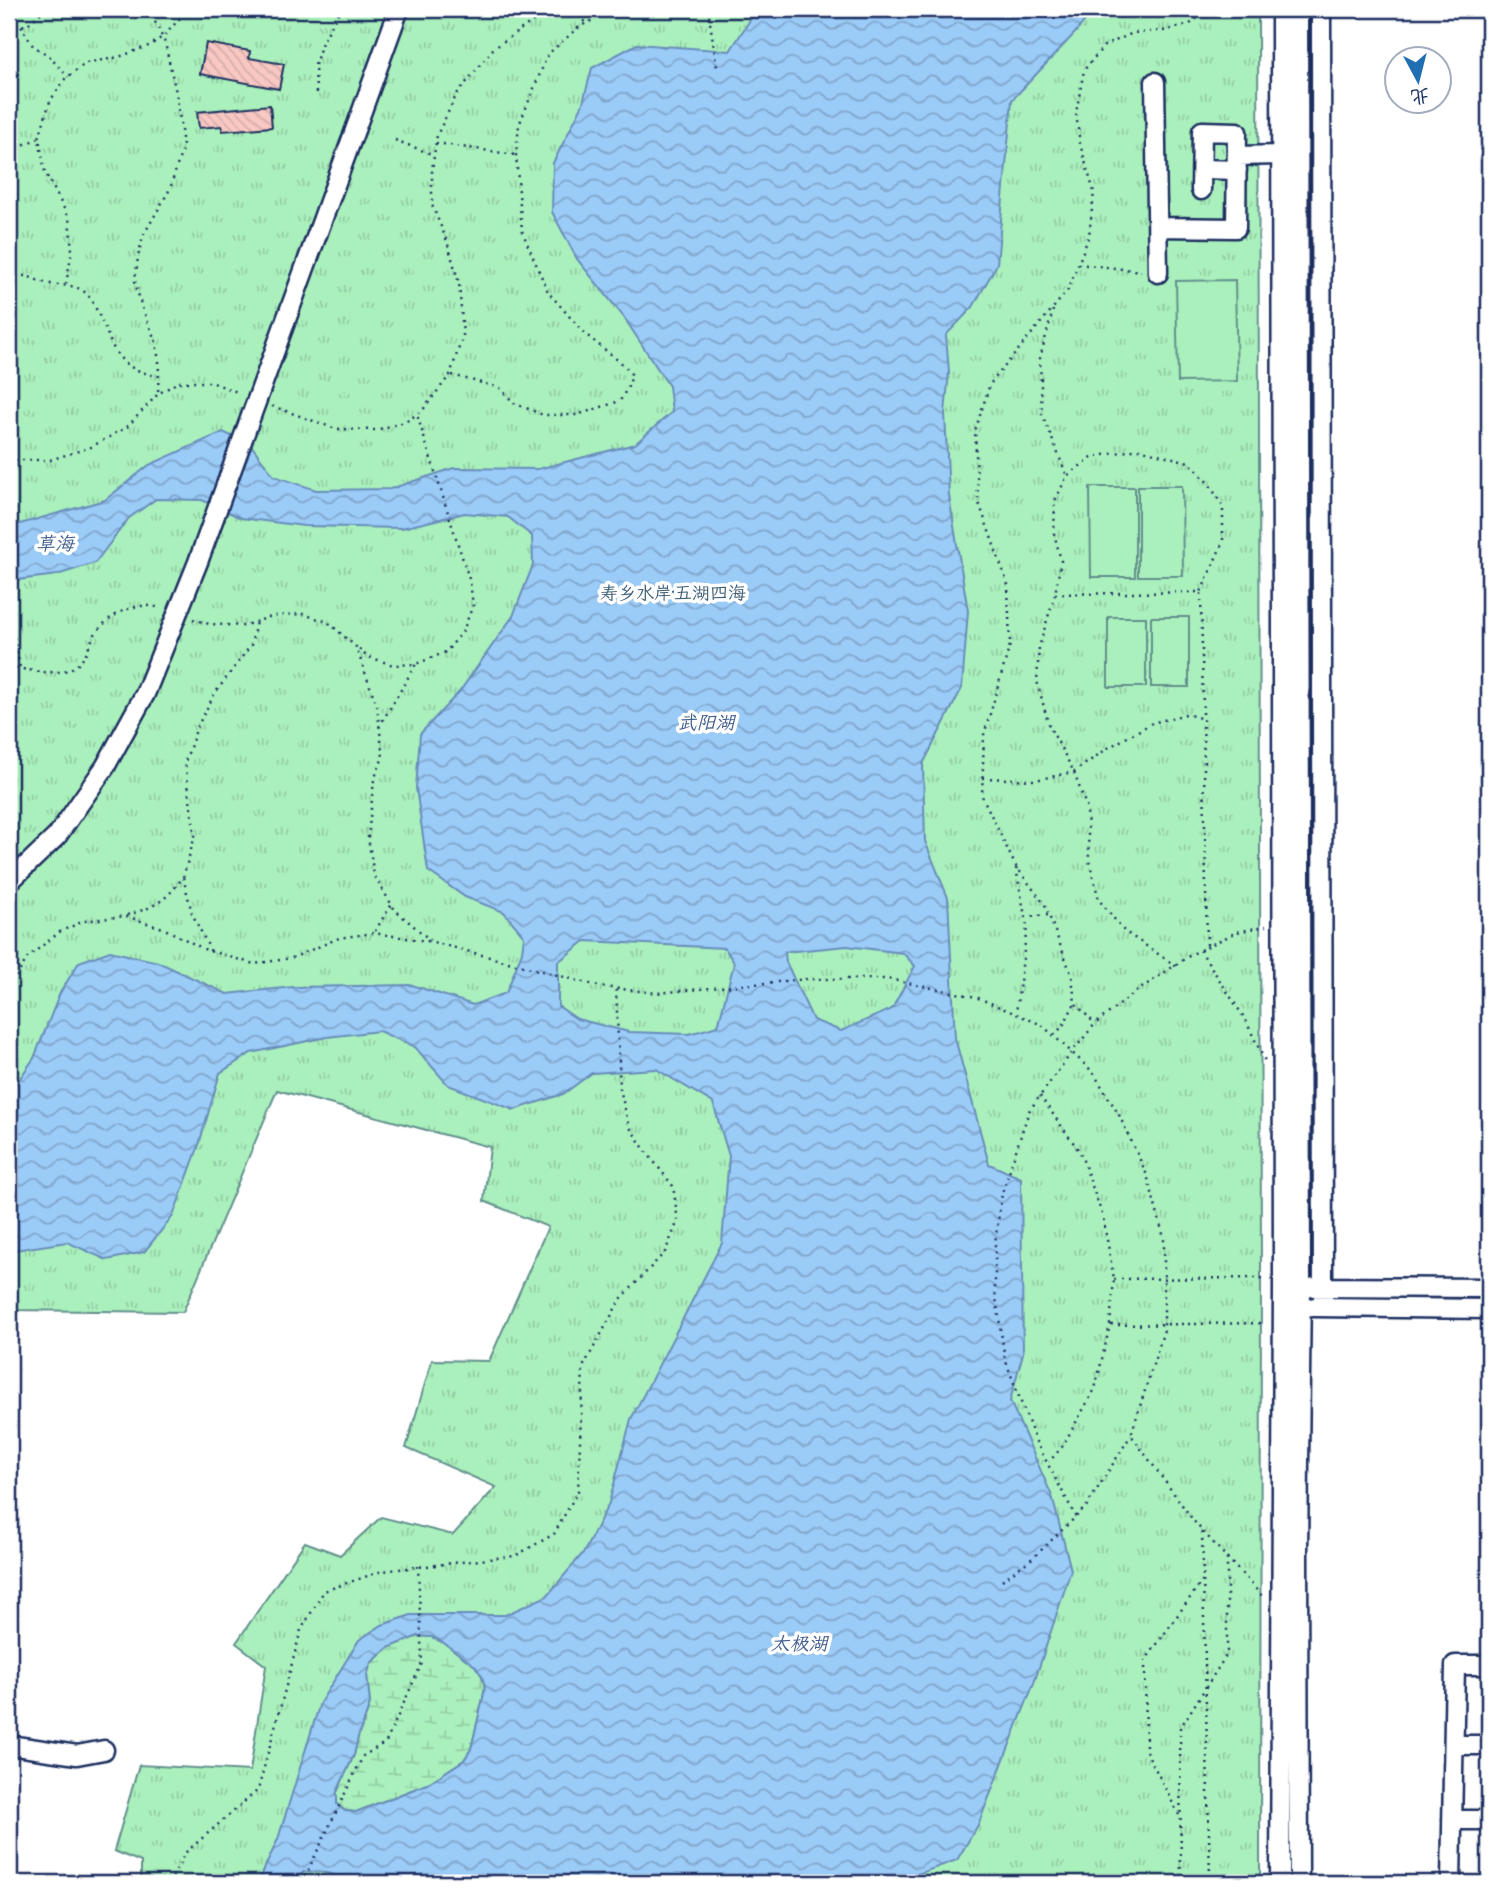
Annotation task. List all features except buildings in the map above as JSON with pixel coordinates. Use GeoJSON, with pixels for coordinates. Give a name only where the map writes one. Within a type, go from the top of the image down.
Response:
{"type":"FeatureCollection","features":[{"type":"Feature","properties":{"kind":"street"},"geometry":{"type":"LineString","coordinates":[[9,882],[57,836],[105,767],[145,694],[215,517],[399,9]]}},
{"type":"Feature","properties":{"kind":"street"},"geometry":{"type":"LineString","coordinates":[[1281,9],[1283,922],[1289,1284]]}},
{"type":"Feature","properties":{"kind":"street"},"geometry":{"type":"LineString","coordinates":[[1286,1882],[1281,1617],[1289,1312],[1298,9]]}},
{"type":"Feature","properties":{"kind":"street"},"geometry":{"type":"LineString","coordinates":[[1321,9],[1323,1307]]}},
{"type":"Feature","properties":{"kind":"street"},"geometry":{"type":"LineString","coordinates":[[1156,82],[1158,273]]}},
{"type":"Feature","properties":{"kind":"street"},"geometry":{"type":"LineString","coordinates":[[1158,227],[1236,228],[1237,132],[1202,131],[1201,190]]}},
{"type":"Feature","properties":{"kind":"street"},"geometry":{"type":"LineString","coordinates":[[1202,169],[1281,155]]}},
{"type":"Feature","properties":{"kind":"street"},"geometry":{"type":"LineString","coordinates":[[1289,1284],[1324,1287],[1489,1288]]}},
{"type":"Feature","properties":{"kind":"street"},"geometry":{"type":"LineString","coordinates":[[1289,1312],[1323,1307],[1489,1309]]}},
{"type":"Feature","properties":{"kind":"street"},"geometry":{"type":"LineString","coordinates":[[1286,1882],[1298,1551],[1289,1312]]}},
{"type":"Feature","properties":{"kind":"street"},"geometry":{"type":"LineString","coordinates":[[1451,1883],[1455,1665],[1489,1665]]}},
{"type":"Feature","properties":{"kind":"street"},"geometry":{"type":"LineString","coordinates":[[9,1745],[77,1755],[104,1750]]}},
{"type":"Feature","properties":{"kind":"street"},"geometry":{"type":"LineString","coordinates":[[1454,1745],[1489,1745]]}},
{"type":"Feature","properties":{"kind":"street"},"geometry":{"type":"LineString","coordinates":[[1452,1820],[1489,1820]]}},
{"type":"Feature","properties":{"kind":"path"},"geometry":{"type":"LineString","coordinates":[[9,30],[28,24],[45,9]]}},
{"type":"Feature","properties":{"kind":"path"},"geometry":{"type":"LineString","coordinates":[[149,9],[165,43],[177,97],[183,146],[170,189],[143,236],[135,281],[141,305],[156,342],[159,362],[158,394]]}},
{"type":"Feature","properties":{"kind":"path"},"geometry":{"type":"LineString","coordinates":[[66,284],[72,250],[69,218],[45,172],[39,138],[50,101],[68,77],[86,63],[119,57],[151,45],[188,9]]}},
{"type":"Feature","properties":{"kind":"path"},"geometry":{"type":"LineString","coordinates":[[316,93],[315,65],[322,42],[341,9]]}},
{"type":"Feature","properties":{"kind":"path"},"geometry":{"type":"LineString","coordinates":[[9,456],[16,460],[50,460],[91,447],[127,427],[158,394],[178,382],[211,382],[336,429],[376,430],[405,422],[422,411],[450,375],[463,335],[459,283],[447,241],[432,205],[432,170],[437,135],[457,94],[475,69],[493,49],[550,9]]}},
{"type":"Feature","properties":{"kind":"path"},"geometry":{"type":"LineString","coordinates":[[575,9],[586,24]]}},
{"type":"Feature","properties":{"kind":"path"},"geometry":{"type":"LineString","coordinates":[[450,375],[500,388],[514,403],[543,415],[577,415],[620,401],[630,383],[631,374],[625,366],[584,333],[548,292],[522,231],[516,155],[519,125],[548,54],[579,27],[605,15],[630,9]]}},
{"type":"Feature","properties":{"kind":"path"},"geometry":{"type":"LineString","coordinates":[[708,9],[717,68]]}},
{"type":"Feature","properties":{"kind":"path"},"geometry":{"type":"LineString","coordinates":[[1054,1035],[1063,1026],[1075,1003],[1072,976],[1045,905],[1015,864],[982,796],[984,735],[1010,645],[1008,585],[978,500],[975,431],[989,384],[1068,290],[1089,236],[1094,192],[1080,144],[1076,113],[1084,70],[1104,46],[1133,33],[1163,31],[1190,24],[1209,9]]}},
{"type":"Feature","properties":{"kind":"path"},"geometry":{"type":"LineString","coordinates":[[21,26],[33,46],[48,55],[68,77]]}},
{"type":"Feature","properties":{"kind":"path"},"geometry":{"type":"LineString","coordinates":[[9,158],[16,148],[39,138]]}},
{"type":"Feature","properties":{"kind":"path"},"geometry":{"type":"LineString","coordinates":[[396,140],[434,155]]}},
{"type":"Feature","properties":{"kind":"path"},"geometry":{"type":"LineString","coordinates":[[436,143],[516,155]]}},
{"type":"Feature","properties":{"kind":"path"},"geometry":{"type":"LineString","coordinates":[[1078,264],[1158,273]]}},
{"type":"Feature","properties":{"kind":"path"},"geometry":{"type":"LineString","coordinates":[[9,276],[23,274],[50,284],[66,284],[82,290],[92,300],[117,356],[139,372],[158,376]]}},
{"type":"Feature","properties":{"kind":"path"},"geometry":{"type":"LineString","coordinates":[[1054,307],[1040,358],[1042,414],[1067,476]]}},
{"type":"Feature","properties":{"kind":"path"},"geometry":{"type":"LineString","coordinates":[[9,667],[48,674],[74,667],[86,656],[93,638],[106,620],[132,607],[152,605],[209,624],[243,626],[273,617],[303,614],[328,622],[366,656],[393,664],[416,664],[446,652],[463,631],[473,605],[470,582],[417,414]]}},
{"type":"Feature","properties":{"kind":"path"},"geometry":{"type":"LineString","coordinates":[[1176,965],[1124,931],[1099,900],[1089,860],[1087,809],[1074,772],[1049,726],[1037,681],[1039,646],[1055,594],[1061,561],[1054,533],[1055,501],[1067,476],[1092,457],[1139,449],[1189,462],[1210,485],[1223,507],[1223,542],[1201,592],[1207,947]]}},
{"type":"Feature","properties":{"kind":"path"},"geometry":{"type":"LineString","coordinates":[[1055,594],[1201,592]]}},
{"type":"Feature","properties":{"kind":"path"},"geometry":{"type":"LineString","coordinates":[[9,610],[20,668]]}},
{"type":"Feature","properties":{"kind":"path"},"geometry":{"type":"LineString","coordinates":[[9,989],[28,957],[61,930],[84,921],[125,916],[148,909],[170,895],[183,877],[195,836],[186,762],[197,726],[215,693],[251,645],[256,622]]}},
{"type":"Feature","properties":{"kind":"path"},"geometry":{"type":"LineString","coordinates":[[356,647],[377,706],[383,757],[374,780],[368,837],[374,876],[395,910],[433,942]]}},
{"type":"Feature","properties":{"kind":"path"},"geometry":{"type":"LineString","coordinates":[[379,727],[416,664]]}},
{"type":"Feature","properties":{"kind":"path"},"geometry":{"type":"LineString","coordinates":[[983,778],[1035,780],[1074,772],[1108,748],[1152,723],[1186,714],[1203,719]]}},
{"type":"Feature","properties":{"kind":"path"},"geometry":{"type":"LineString","coordinates":[[1015,864],[1027,927],[1016,1014]]}},
{"type":"Feature","properties":{"kind":"path"},"geometry":{"type":"LineString","coordinates":[[183,877],[191,913],[211,952]]}},
{"type":"Feature","properties":{"kind":"path"},"geometry":{"type":"LineString","coordinates":[[374,933],[392,904]]}},
{"type":"Feature","properties":{"kind":"path"},"geometry":{"type":"LineString","coordinates":[[1025,917],[1049,915]]}},
{"type":"Feature","properties":{"kind":"path"},"geometry":{"type":"LineString","coordinates":[[125,916],[163,928],[211,952],[254,964],[292,958],[339,938],[374,933],[433,942],[567,979],[616,989],[657,993],[808,979],[888,979],[975,997],[1042,1025],[1093,1072],[1119,1115],[1147,1175],[1164,1238],[1164,1330],[1131,1435],[1086,1507],[1034,1558],[1002,1580]]}},
{"type":"Feature","properties":{"kind":"path"},"geometry":{"type":"LineString","coordinates":[[1076,1517],[1035,1440],[1005,1359],[995,1291],[995,1243],[1002,1193],[1029,1111],[1095,1024],[1137,991],[1200,950],[1237,932],[1283,922]]}},
{"type":"Feature","properties":{"kind":"path"},"geometry":{"type":"LineString","coordinates":[[1200,950],[1245,1018],[1267,1065]]}},
{"type":"Feature","properties":{"kind":"path"},"geometry":{"type":"LineString","coordinates":[[169,1883],[185,1853],[258,1790],[301,1630],[324,1591],[382,1571],[515,1556],[554,1534],[578,1491],[583,1367],[620,1300],[665,1252],[678,1221],[673,1186],[629,1126],[620,1089],[616,989]]}},
{"type":"Feature","properties":{"kind":"path"},"geometry":{"type":"LineString","coordinates":[[1075,1003],[1095,1024]]}},
{"type":"Feature","properties":{"kind":"path"},"geometry":{"type":"LineString","coordinates":[[1041,1096],[1080,1152],[1103,1217],[1114,1279],[1110,1325],[1095,1389],[1062,1447],[1048,1463]]}},
{"type":"Feature","properties":{"kind":"path"},"geometry":{"type":"LineString","coordinates":[[1114,1279],[1289,1284]]}},
{"type":"Feature","properties":{"kind":"path"},"geometry":{"type":"LineString","coordinates":[[1110,1325],[1289,1312]]}},
{"type":"Feature","properties":{"kind":"path"},"geometry":{"type":"LineString","coordinates":[[1131,1435],[1202,1530],[1281,1617]]}},
{"type":"Feature","properties":{"kind":"path"},"geometry":{"type":"LineString","coordinates":[[1202,1530],[1210,1879],[1206,1883]]}},
{"type":"Feature","properties":{"kind":"path"},"geometry":{"type":"LineString","coordinates":[[1181,1883],[1180,1728],[1227,1654],[1227,1557]]}},
{"type":"Feature","properties":{"kind":"path"},"geometry":{"type":"LineString","coordinates":[[302,1883],[363,1756],[386,1742],[422,1664],[418,1566]]}},
{"type":"Feature","properties":{"kind":"path"},"geometry":{"type":"LineString","coordinates":[[1180,1818],[1146,1751],[1145,1661],[1203,1579]]}},
{"type":"Feature","properties":{"kind":"path"},"geometry":{"type":"LineString","coordinates":[[1210,1879],[1286,1882]]}},
{"type":"Feature","properties":{"kind":"green space","name":"寿乡水岸·五湖四海"},"geometry":{"type":"Polygon","coordinates":[[[9,9],[1258,9],[1260,1883],[141,1883],[141,1862],[114,1851],[139,1765],[250,1771],[266,1666],[236,1643],[305,1542],[340,1555],[381,1517],[453,1535],[496,1487],[406,1448],[432,1360],[489,1361],[548,1227],[484,1201],[490,1147],[277,1090],[183,1312],[9,1310],[9,9]]]}},
{"type":"Feature","properties":{"kind":"green space"},"geometry":{"type":"Polygon","coordinates":[[[1235,280],[1237,381],[1178,382],[1176,281],[1235,280]]]}},
{"type":"Feature","properties":{"kind":"green space"},"geometry":{"type":"Polygon","coordinates":[[[1138,486],[1182,486],[1183,576],[1138,576],[1138,486]]]}},
{"type":"Feature","properties":{"kind":"green space"},"geometry":{"type":"Polygon","coordinates":[[[1090,487],[1135,487],[1135,577],[1091,577],[1090,487]]]}},
{"type":"Feature","properties":{"kind":"green space"},"geometry":{"type":"Polygon","coordinates":[[[1108,617],[1146,617],[1146,687],[1108,687],[1108,617]]]}},
{"type":"Feature","properties":{"kind":"green space"},"geometry":{"type":"Polygon","coordinates":[[[1151,617],[1189,617],[1189,687],[1151,687],[1151,617]]]}},
{"type":"Feature","properties":{"kind":"green space"},"geometry":{"type":"Polygon","coordinates":[[[418,1636],[432,1637],[444,1643],[476,1666],[482,1676],[485,1687],[471,1749],[464,1760],[427,1784],[356,1812],[345,1811],[337,1804],[337,1792],[354,1755],[370,1704],[367,1675],[371,1663],[388,1648],[418,1636]]]}},
{"type":"Feature","properties":{"kind":"green space"},"geometry":{"type":"Polygon","coordinates":[[[320,1871],[351,1883],[296,1883],[303,1872],[320,1871]]]}},
{"type":"Feature","properties":{"kind":"water"},"geometry":{"type":"Polygon","coordinates":[[[757,9],[1094,9],[1012,100],[997,264],[973,307],[946,335],[949,372],[945,413],[949,496],[968,611],[962,688],[923,764],[925,841],[948,898],[955,1038],[989,1164],[1021,1178],[1023,1353],[1010,1401],[1052,1496],[1071,1570],[1034,1683],[978,1825],[957,1860],[893,1883],[351,1883],[328,1873],[303,1872],[296,1883],[258,1883],[278,1839],[320,1703],[359,1640],[382,1625],[411,1615],[505,1615],[547,1596],[584,1552],[609,1503],[631,1419],[722,1243],[729,1156],[713,1103],[656,1069],[592,1073],[563,1094],[514,1110],[448,1085],[415,1047],[379,1031],[327,1037],[251,1053],[220,1073],[198,1148],[173,1216],[144,1252],[107,1260],[67,1242],[9,1249],[9,1094],[34,1058],[60,993],[79,962],[110,951],[158,962],[227,994],[293,987],[412,985],[473,1005],[506,993],[522,952],[524,936],[504,912],[465,897],[428,871],[416,788],[420,734],[460,691],[513,616],[533,565],[532,536],[508,517],[465,513],[402,528],[304,526],[241,518],[202,500],[156,499],[129,518],[95,563],[57,575],[9,581],[9,527],[105,500],[149,465],[223,432],[251,445],[274,476],[316,490],[390,489],[454,468],[538,469],[635,444],[672,412],[669,386],[623,316],[577,259],[552,212],[553,163],[582,106],[592,68],[637,44],[730,51],[757,9]],[[585,941],[558,962],[558,1006],[577,1019],[629,1032],[689,1034],[718,1026],[734,963],[725,948],[585,941]],[[847,946],[785,952],[786,962],[813,1020],[841,1031],[892,1009],[915,966],[903,953],[847,946]],[[418,1636],[388,1648],[371,1663],[367,1675],[370,1704],[354,1755],[337,1792],[337,1804],[345,1811],[356,1812],[427,1784],[464,1760],[471,1749],[485,1687],[475,1666],[432,1637],[418,1636]]]}},
{"type":"Feature","properties":{"kind":"water label","name":"草海"},"geometry":{"type":"Point","coordinates":[55,544]}},
{"type":"Feature","properties":{"kind":"water label","name":"武阳湖"},"geometry":{"type":"Point","coordinates":[706,723]}},
{"type":"Feature","properties":{"kind":"water label","name":"太极湖"},"geometry":{"type":"Point","coordinates":[799,1644]}}]}
